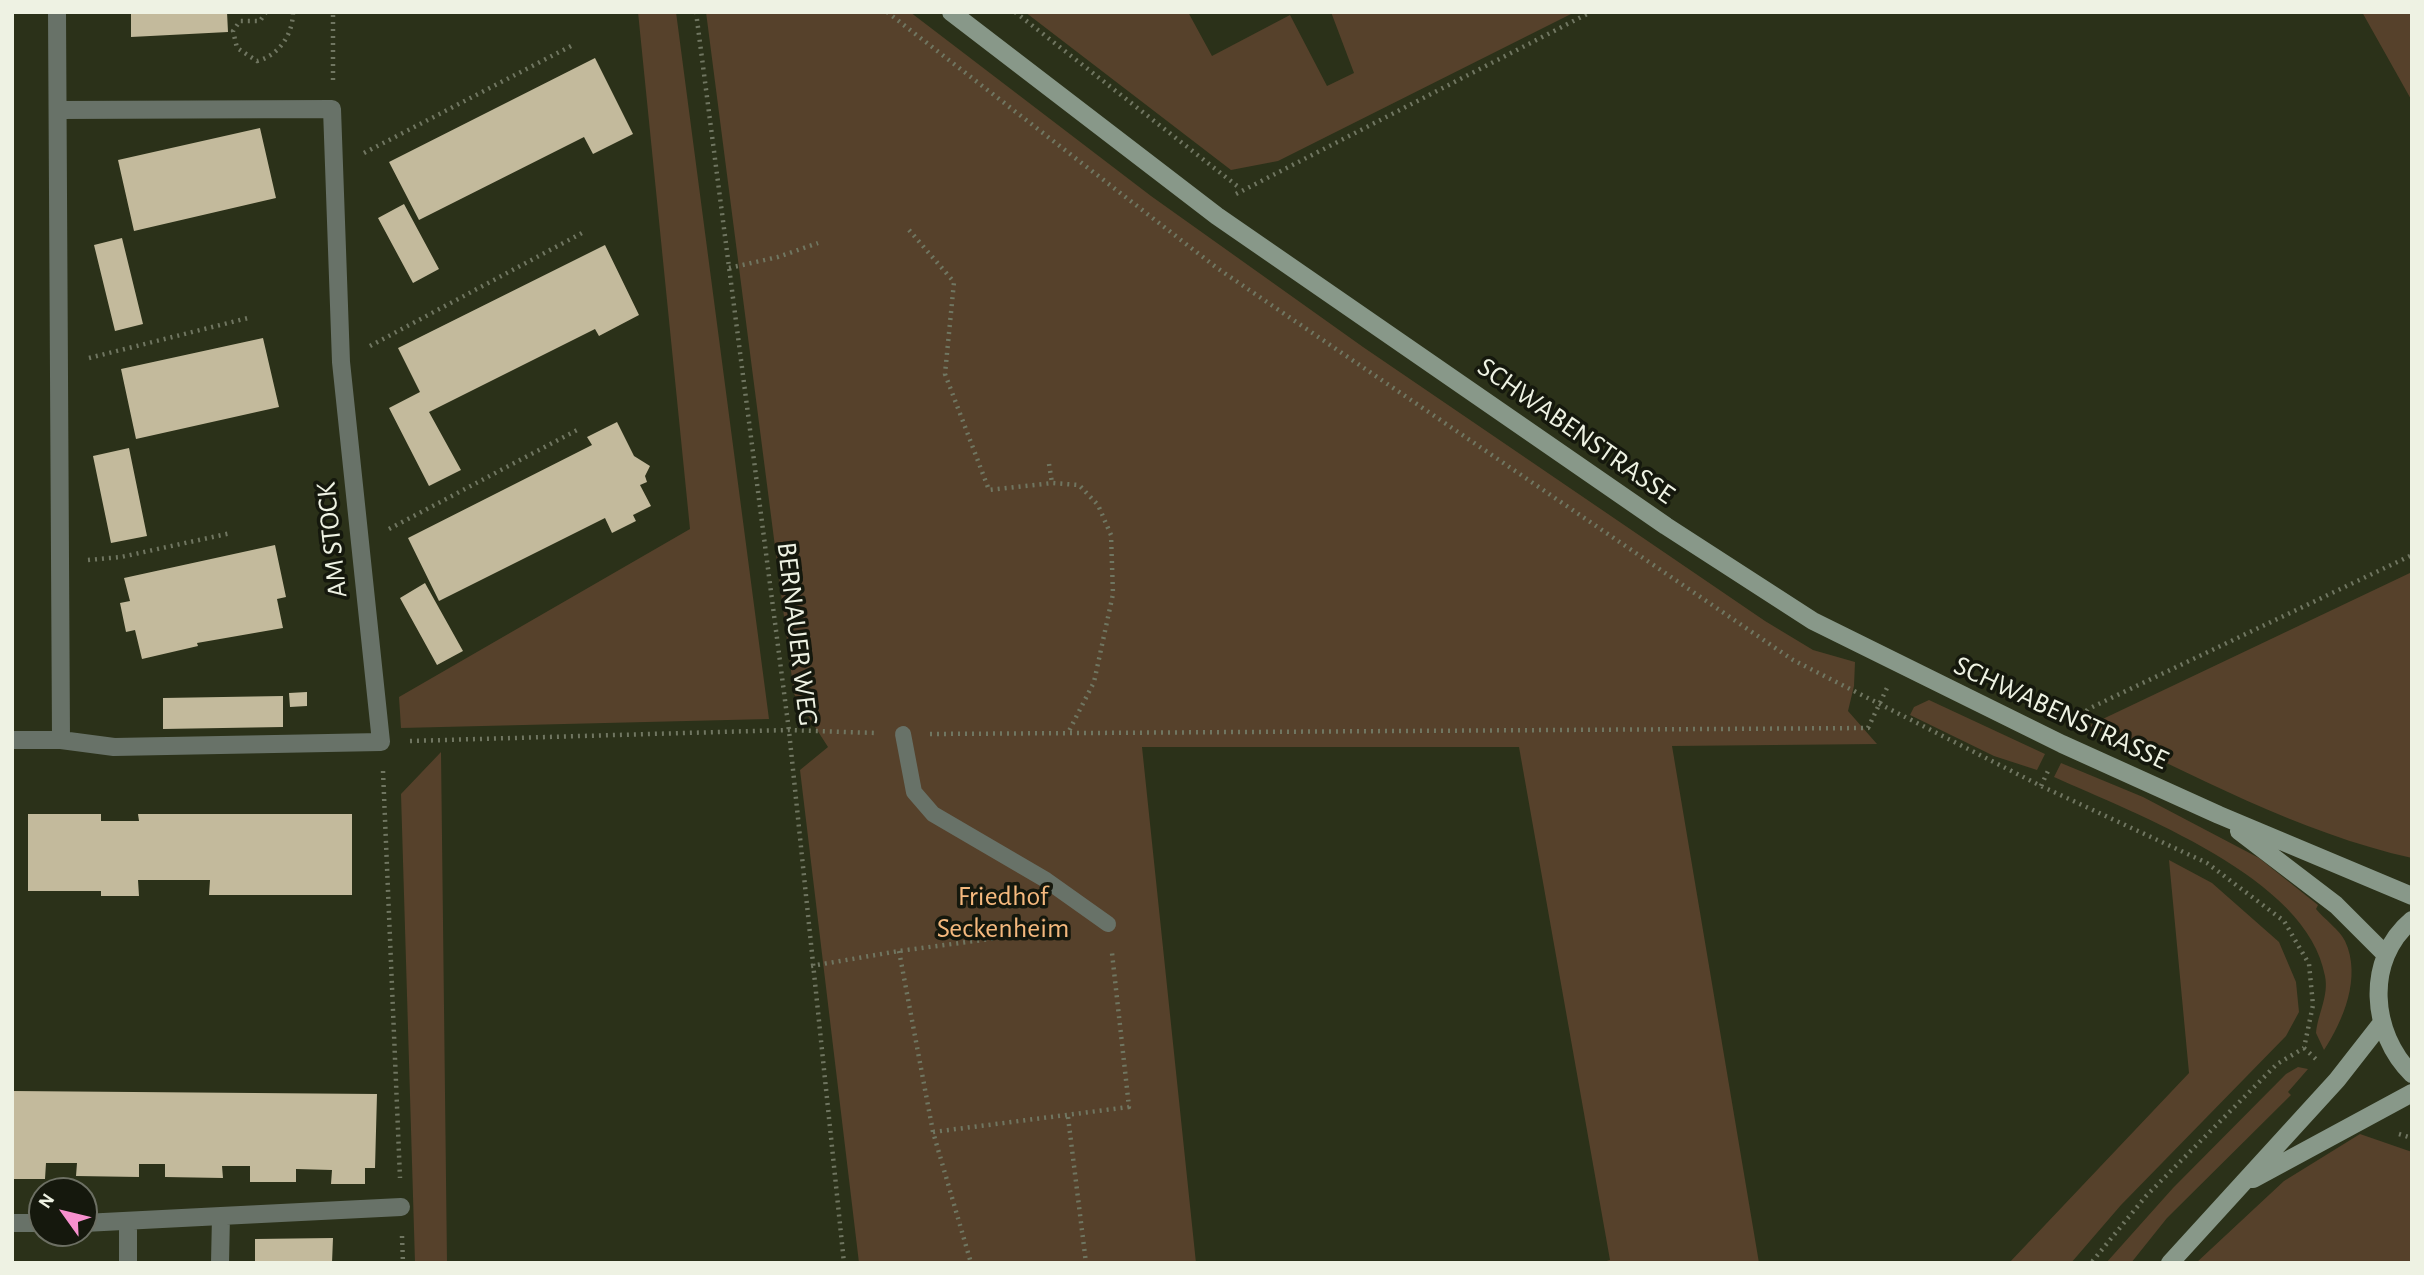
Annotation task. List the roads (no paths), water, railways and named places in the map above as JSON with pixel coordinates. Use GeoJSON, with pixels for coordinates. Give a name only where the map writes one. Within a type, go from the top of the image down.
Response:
{"type":"FeatureCollection","features":[{"type":"Feature","properties":{"kind":"street"},"geometry":{"type":"LineString","coordinates":[[12,740],[61,740],[57,12]]}},
{"type":"Feature","properties":{"kind":"street","name":"SCHWABENSTRASSE"},"geometry":{"type":"LineString","coordinates":[[951,12],[1217,216],[1666,526],[1813,621],[2062,744],[2218,815],[2412,896]]}},
{"type":"Feature","properties":{"kind":"street","name":"AM STOCK"},"geometry":{"type":"LineString","coordinates":[[58,110],[332,109],[341,362],[358,545],[381,741],[114,747],[61,740]]}},
{"type":"Feature","properties":{"kind":"street","name":"SCHWABENSTRASSE"},"geometry":{"type":"LineString","coordinates":[[2218,815],[2336,905],[2386,955]]}},
{"type":"Feature","properties":{"kind":"street"},"geometry":{"type":"LineString","coordinates":[[2412,920],[2386,955],[2378,989],[2380,1025],[2397,1060],[2412,1074]]}},
{"type":"Feature","properties":{"kind":"street"},"geometry":{"type":"LineString","coordinates":[[2170,1263],[2337,1080],[2380,1025]]}},
{"type":"Feature","properties":{"kind":"street"},"geometry":{"type":"LineString","coordinates":[[2238,1188],[2412,1093]]}},
{"type":"Feature","properties":{"kind":"street"},"geometry":{"type":"LineString","coordinates":[[98,1223],[401,1208]]}},
{"type":"Feature","properties":{"kind":"street"},"geometry":{"type":"LineString","coordinates":[[220,1263],[221,1216]]}},
{"type":"Feature","properties":{"kind":"street"},"geometry":{"type":"LineString","coordinates":[[128,1222],[128,1263]]}},
{"type":"Feature","properties":{"kind":"lane"},"geometry":{"type":"LineString","coordinates":[[903,734],[914,792],[933,814],[1046,880],[1108,924]]}},
{"type":"Feature","properties":{"kind":"park label","name":"Friedhof Seckenheim"},"geometry":{"type":"Point","coordinates":[1003,913]}}]}
